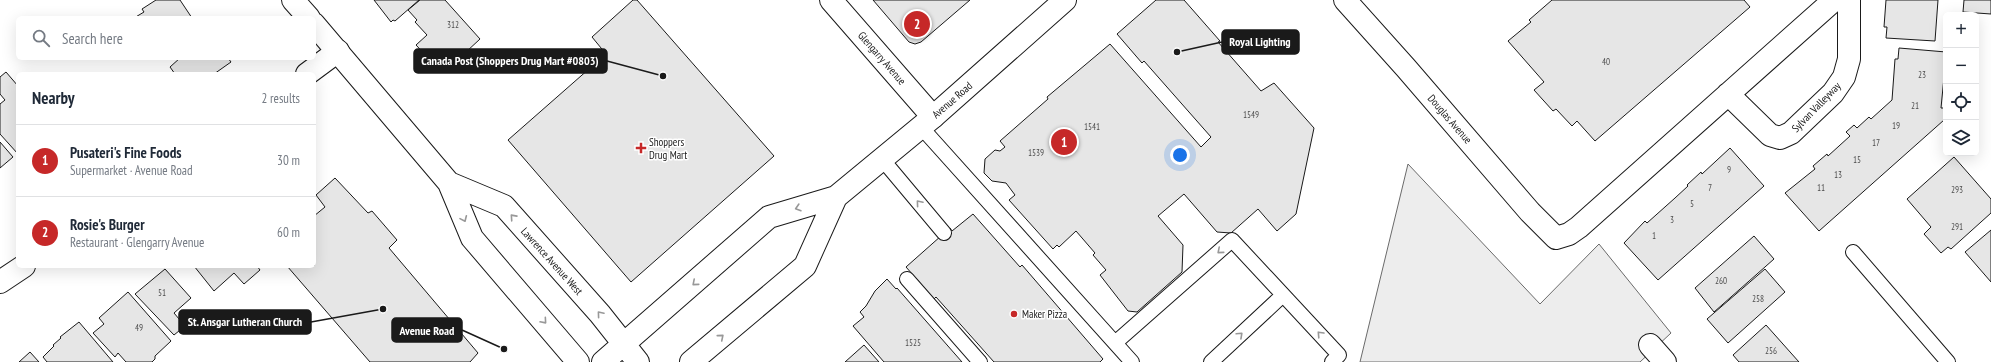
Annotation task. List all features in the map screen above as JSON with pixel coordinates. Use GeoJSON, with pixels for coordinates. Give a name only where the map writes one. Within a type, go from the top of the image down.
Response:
{"type":"FeatureCollection","features":[{"type":"Feature","properties":{"kind":"main road"},"geometry":{"type":"LineString","coordinates":[[293,0],[307,16]]}},
{"type":"Feature","properties":{"kind":"main road","name":"Glengarry Avenue"},"geometry":{"type":"LineString","coordinates":[[830,0],[927,122]]}},
{"type":"Feature","properties":{"kind":"main road","name":"Avenue Road"},"geometry":{"type":"LineString","coordinates":[[603,362],[769,217],[836,197],[927,122],[1065,0]]}},
{"type":"Feature","properties":{"kind":"main road","name":"Douglas Avenue"},"geometry":{"type":"LineString","coordinates":[[1345,0],[1406,68],[1530,212],[1556,238],[1568,234],[1579,227],[1728,94]]}},
{"type":"Feature","properties":{"kind":"main road"},"geometry":{"type":"LineString","coordinates":[[1728,94],[1834,0]]}},
{"type":"Feature","properties":{"kind":"main road","name":"Sylvan Valleyway"},"geometry":{"type":"LineString","coordinates":[[1728,94],[1770,135],[1780,138],[1791,133],[1833,92],[1844,77],[1849,59],[1849,0]]}},
{"type":"Feature","properties":{"kind":"main road","name":"Lawrence Avenue West"},"geometry":{"type":"LineString","coordinates":[[316,26],[449,183],[472,238],[578,362]]}},
{"type":"Feature","properties":{"kind":"main road"},"geometry":{"type":"LineString","coordinates":[[310,72],[338,51]]}},
{"type":"Feature","properties":{"kind":"main road","name":"Lawrence Avenue West"},"geometry":{"type":"LineString","coordinates":[[449,183],[504,206],[600,314],[638,362]]}},
{"type":"Feature","properties":{"kind":"main road","name":"Avenue Road"},"geometry":{"type":"LineString","coordinates":[[692,362],[805,266],[836,197]]}},
{"type":"Feature","properties":{"kind":"main road"},"geometry":{"type":"LineString","coordinates":[[0,282],[21,268]]}},
{"type":"Feature","properties":{"kind":"main road"},"geometry":{"type":"LineString","coordinates":[[1650,345],[1665,362]]}},
{"type":"Feature","properties":{"kind":"lane"},"geometry":{"type":"LineString","coordinates":[[927,122],[1132,362]]}},
{"type":"Feature","properties":{"kind":"lane"},"geometry":{"type":"LineString","coordinates":[[882,159],[944,233]]}},
{"type":"Feature","properties":{"kind":"lane"},"geometry":{"type":"LineString","coordinates":[[1115,343],[1232,240],[1340,355],[1332,362]]}},
{"type":"Feature","properties":{"kind":"lane"},"geometry":{"type":"LineString","coordinates":[[1852,252],[1948,362]]}},
{"type":"Feature","properties":{"kind":"lane"},"geometry":{"type":"LineString","coordinates":[[907,279],[980,362]]}},
{"type":"Feature","properties":{"kind":"lane"},"geometry":{"type":"LineString","coordinates":[[1211,362],[1283,295]]}},
{"type":"Feature","properties":{"kind":"shaded area"},"geometry":{"type":"Polygon","coordinates":[[[1408,164],[1540,304],[1599,244],[1671,333],[1640,362],[1360,362],[1408,164]]]}},
{"type":"Feature","properties":{"kind":"building"},"geometry":{"type":"Polygon","coordinates":[[[156,0],[180,0],[191,16],[137,16],[144,12],[142,9],[156,0]]]}},
{"type":"Feature","properties":{"kind":"building"},"geometry":{"type":"Polygon","coordinates":[[[374,0],[419,0],[395,21],[393,20],[391,22],[374,0]]]}},
{"type":"Feature","properties":{"kind":"building"},"geometry":{"type":"Polygon","coordinates":[[[420,0],[445,0],[480,39],[452,65],[441,53],[431,61],[416,45],[427,35],[415,22],[417,20],[408,10],[420,0]]]}},
{"type":"Feature","properties":{"kind":"building","name":"Shoppers Drug Mart"},"geometry":{"type":"Polygon","coordinates":[[[633,0],[637,0],[774,156],[631,282],[508,140],[606,54],[592,37],[633,0]]]}},
{"type":"Feature","properties":{"kind":"building"},"geometry":{"type":"Polygon","coordinates":[[[873,0],[970,0],[921,42],[915,44],[909,42],[873,0]]]}},
{"type":"Feature","properties":{"kind":"building"},"geometry":{"type":"Polygon","coordinates":[[[1156,0],[1184,0],[1261,91],[1274,83],[1314,128],[1296,214],[1277,231],[1258,209],[1231,233],[1217,232],[1184,194],[1158,216],[1183,245],[1182,272],[1137,312],[1128,311],[1100,275],[1106,270],[1093,255],[1095,253],[1076,231],[1059,247],[1057,245],[1053,249],[1009,200],[1015,195],[1006,183],[992,181],[984,173],[985,159],[995,150],[1000,151],[1005,147],[1000,141],[1048,99],[1047,97],[1110,44],[1201,147],[1211,137],[1144,61],[1142,63],[1117,34],[1156,0]]]}},
{"type":"Feature","properties":{"kind":"building"},"geometry":{"type":"Polygon","coordinates":[[[1552,0],[1744,0],[1750,7],[1595,141],[1577,121],[1572,126],[1556,109],[1553,111],[1534,90],[1544,82],[1508,41],[1531,22],[1529,20],[1552,0]]]}},
{"type":"Feature","properties":{"kind":"building"},"geometry":{"type":"Polygon","coordinates":[[[1886,0],[1938,0],[1935,41],[1886,38],[1887,27],[1884,27],[1886,0]]]}},
{"type":"Feature","properties":{"kind":"building"},"geometry":{"type":"Polygon","coordinates":[[[1964,0],[1991,0],[1991,14],[1963,12],[1964,0]]]}},
{"type":"Feature","properties":{"kind":"building"},"geometry":{"type":"Polygon","coordinates":[[[1899,48],[1943,52],[1943,87],[1941,108],[1943,108],[1943,121],[1819,231],[1785,193],[1815,169],[1813,166],[1827,154],[1828,156],[1850,136],[1846,132],[1854,125],[1857,128],[1869,117],[1871,119],[1892,100],[1895,59],[1898,59],[1899,48]]]}},
{"type":"Feature","properties":{"kind":"building"},"geometry":{"type":"Polygon","coordinates":[[[178,60],[230,60],[231,62],[217,72],[174,72],[170,67],[178,60]]]}},
{"type":"Feature","properties":{"kind":"building"},"geometry":{"type":"Polygon","coordinates":[[[6,72],[16,84],[16,152],[0,134],[0,104],[5,100],[0,94],[0,77],[6,72]]]}},
{"type":"Feature","properties":{"kind":"building"},"geometry":{"type":"Polygon","coordinates":[[[0,142],[13,157],[0,168],[0,142]]]}},
{"type":"Feature","properties":{"kind":"building"},"geometry":{"type":"Polygon","coordinates":[[[1730,148],[1764,186],[1658,280],[1624,243],[1645,221],[1647,223],[1688,186],[1687,185],[1701,172],[1702,174],[1730,148]]]}},
{"type":"Feature","properties":{"kind":"building"},"geometry":{"type":"Polygon","coordinates":[[[1954,157],[1991,199],[1991,213],[1951,249],[1948,247],[1941,253],[1924,234],[1931,227],[1907,199],[1954,157]]]}},
{"type":"Feature","properties":{"kind":"building"},"geometry":{"type":"Polygon","coordinates":[[[335,178],[368,213],[372,211],[397,240],[389,248],[478,353],[470,362],[370,362],[289,268],[316,268],[316,214],[325,207],[316,195],[335,178]]]}},
{"type":"Feature","properties":{"kind":"building"},"geometry":{"type":"Polygon","coordinates":[[[973,214],[1020,267],[1022,265],[1103,359],[1100,362],[994,362],[936,297],[934,299],[906,267],[950,228],[952,231],[973,214]]]}},
{"type":"Feature","properties":{"kind":"building"},"geometry":{"type":"Polygon","coordinates":[[[1991,230],[1991,282],[1965,252],[1991,230]]]}},
{"type":"Feature","properties":{"kind":"building"},"geometry":{"type":"Polygon","coordinates":[[[1754,236],[1774,259],[1714,312],[1695,288],[1754,236]]]}},
{"type":"Feature","properties":{"kind":"building"},"geometry":{"type":"Polygon","coordinates":[[[196,268],[258,268],[260,270],[244,284],[234,273],[214,291],[196,268]]]}},
{"type":"Feature","properties":{"kind":"building"},"geometry":{"type":"Polygon","coordinates":[[[165,269],[191,298],[174,313],[185,326],[174,335],[135,294],[165,269]]]}},
{"type":"Feature","properties":{"kind":"building"},"geometry":{"type":"Polygon","coordinates":[[[1765,269],[1785,292],[1728,343],[1707,319],[1765,269]]]}},
{"type":"Feature","properties":{"kind":"building"},"geometry":{"type":"Polygon","coordinates":[[[887,279],[896,289],[897,288],[962,362],[884,362],[853,326],[864,317],[860,312],[866,306],[875,291],[887,279]]]}},
{"type":"Feature","properties":{"kind":"building"},"geometry":{"type":"Polygon","coordinates":[[[128,292],[171,341],[155,356],[155,359],[152,362],[126,362],[118,353],[115,357],[93,333],[104,324],[99,318],[128,292]]]}},
{"type":"Feature","properties":{"kind":"building"},"geometry":{"type":"Polygon","coordinates":[[[79,322],[113,362],[47,362],[43,357],[61,338],[60,337],[79,322]]]}},
{"type":"Feature","properties":{"kind":"building"},"geometry":{"type":"Polygon","coordinates":[[[1766,325],[1799,362],[1739,362],[1733,355],[1766,325]]]}},
{"type":"Feature","properties":{"kind":"building"},"geometry":{"type":"Polygon","coordinates":[[[864,345],[879,362],[845,362],[864,345]]]}},
{"type":"Feature","properties":{"kind":"building"},"geometry":{"type":"Polygon","coordinates":[[[30,352],[39,362],[19,362],[30,352]]]}},
{"type":"Feature","properties":{"kind":"place","name":"Rosie's Burger"},"geometry":{"type":"Point","coordinates":[917,24]}},
{"type":"Feature","properties":{"kind":"place","name":"Royal Lighting"},"geometry":{"type":"Point","coordinates":[1177,52]}},
{"type":"Feature","properties":{"kind":"place","name":"Canada Post (Shoppers Drug Mart #0803)"},"geometry":{"type":"Point","coordinates":[663,76]}},
{"type":"Feature","properties":{"kind":"place","name":"Pusateri's Fine Foods"},"geometry":{"type":"Point","coordinates":[1064,142]}},
{"type":"Feature","properties":{"kind":"place","name":"Shoppers Drug Mart"},"geometry":{"type":"Point","coordinates":[641,148]}},
{"type":"Feature","properties":{"kind":"place","name":"St. Ansgar Lutheran Church"},"geometry":{"type":"Point","coordinates":[383,309]}},
{"type":"Feature","properties":{"kind":"place","name":"Maker Pizza"},"geometry":{"type":"Point","coordinates":[1014,314]}},
{"type":"Feature","properties":{"kind":"place","name":"Avenue Road"},"geometry":{"type":"Point","coordinates":[504,349]}}]}
